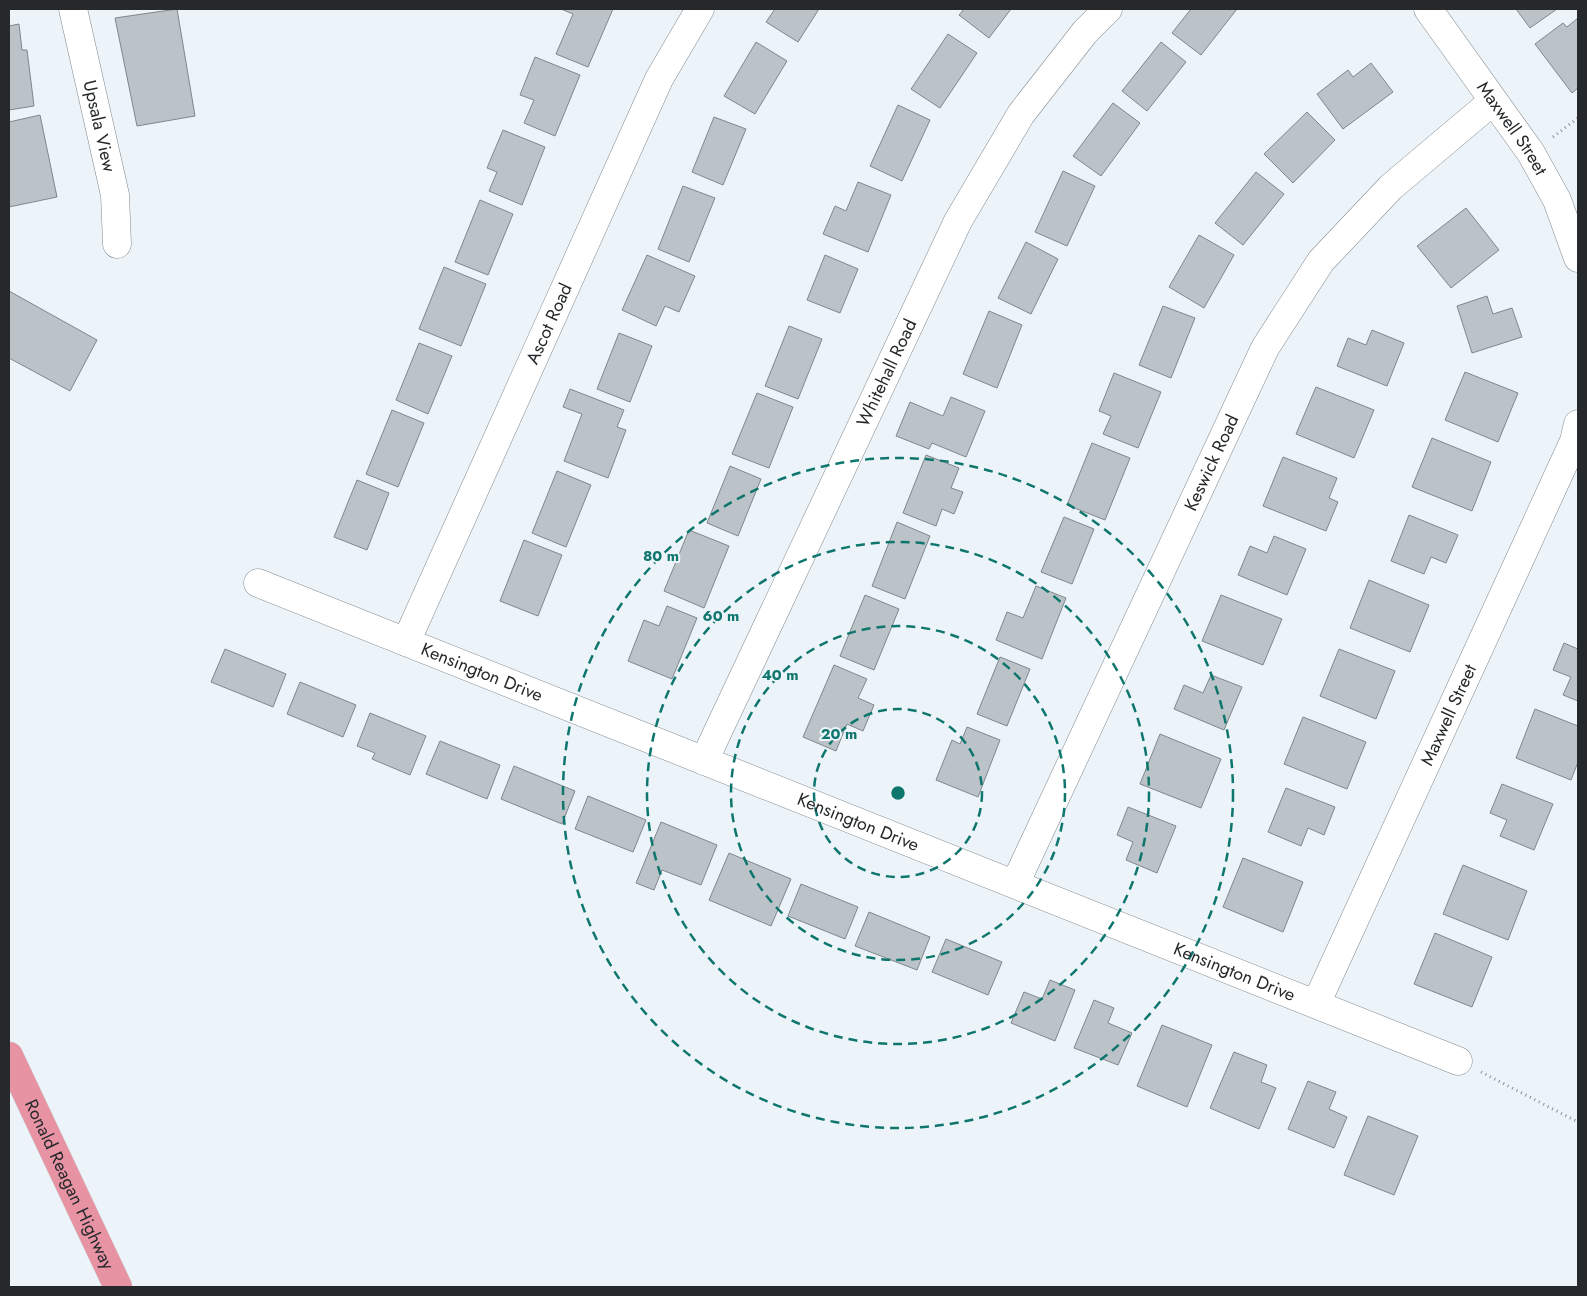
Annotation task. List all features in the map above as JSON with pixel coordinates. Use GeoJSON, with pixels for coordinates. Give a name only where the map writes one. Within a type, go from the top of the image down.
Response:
{"type":"FeatureCollection","features":[{"type":"Feature","properties":{"kind":"highway","name":"Ronald Reagan Highway"},"geometry":{"type":"LineString","coordinates":[[9,1056],[118,1287]]}},
{"type":"Feature","properties":{"kind":"street","name":"Upsala View"},"geometry":{"type":"LineString","coordinates":[[73,9],[115,195],[117,244]]}},
{"type":"Feature","properties":{"kind":"street","name":"Ascot Road"},"geometry":{"type":"LineString","coordinates":[[406,642],[659,79],[700,9]]}},
{"type":"Feature","properties":{"kind":"street","name":"Whitehall Road"},"geometry":{"type":"LineString","coordinates":[[704,761],[958,220],[1021,114],[1085,32],[1108,9]]}},
{"type":"Feature","properties":{"kind":"street","name":"Maxwell Street"},"geometry":{"type":"LineString","coordinates":[[1428,9],[1531,153],[1557,200],[1578,258]]}},
{"type":"Feature","properties":{"kind":"street","name":"Keswick Road"},"geometry":{"type":"LineString","coordinates":[[1015,884],[1265,348],[1321,262],[1391,187],[1493,101]]}},
{"type":"Feature","properties":{"kind":"street","name":"Maxwell Street"},"geometry":{"type":"LineString","coordinates":[[1316,1004],[1570,450],[1578,424]]}},
{"type":"Feature","properties":{"kind":"street","name":"Kensington Drive"},"geometry":{"type":"LineString","coordinates":[[258,583],[1458,1061]]}},
{"type":"Feature","properties":{"kind":"path"},"geometry":{"type":"LineString","coordinates":[[1458,1061],[1578,1122]]}},
{"type":"Feature","properties":{"kind":"building"},"geometry":{"type":"Polygon","coordinates":[[[177,9],[195,116],[137,126],[115,18],[177,9]]]}},
{"type":"Feature","properties":{"kind":"building"},"geometry":{"type":"Polygon","coordinates":[[[561,9],[613,9],[588,67],[556,54],[573,14],[561,9]]]}},
{"type":"Feature","properties":{"kind":"building"},"geometry":{"type":"Polygon","coordinates":[[[775,9],[819,9],[798,42],[766,22],[775,9]]]}},
{"type":"Feature","properties":{"kind":"building"},"geometry":{"type":"Polygon","coordinates":[[[964,9],[1011,9],[989,38],[959,15],[964,9]]]}},
{"type":"Feature","properties":{"kind":"building"},"geometry":{"type":"Polygon","coordinates":[[[1191,9],[1237,9],[1201,55],[1172,33],[1191,9]]]}},
{"type":"Feature","properties":{"kind":"building"},"geometry":{"type":"Polygon","coordinates":[[[1516,9],[1557,9],[1530,28],[1516,9]]]}},
{"type":"Feature","properties":{"kind":"building"},"geometry":{"type":"Polygon","coordinates":[[[1578,18],[1578,88],[1572,93],[1535,44],[1563,23],[1567,27],[1578,18]]]}},
{"type":"Feature","properties":{"kind":"building"},"geometry":{"type":"Polygon","coordinates":[[[19,24],[22,50],[27,50],[34,106],[9,110],[9,26],[19,24]]]}},
{"type":"Feature","properties":{"kind":"building"},"geometry":{"type":"Polygon","coordinates":[[[948,34],[977,53],[940,108],[911,89],[948,34]]]}},
{"type":"Feature","properties":{"kind":"building"},"geometry":{"type":"Polygon","coordinates":[[[756,42],[787,61],[755,114],[724,96],[756,42]]]}},
{"type":"Feature","properties":{"kind":"building"},"geometry":{"type":"Polygon","coordinates":[[[1161,42],[1186,62],[1147,111],[1122,91],[1161,42]]]}},
{"type":"Feature","properties":{"kind":"building"},"geometry":{"type":"Polygon","coordinates":[[[535,57],[580,75],[555,136],[524,123],[534,100],[520,95],[535,57]]]}},
{"type":"Feature","properties":{"kind":"building"},"geometry":{"type":"Polygon","coordinates":[[[1371,63],[1393,92],[1343,129],[1317,94],[1348,70],[1353,77],[1371,63]]]}},
{"type":"Feature","properties":{"kind":"building"},"geometry":{"type":"Polygon","coordinates":[[[1113,103],[1140,123],[1101,176],[1073,156],[1113,103]]]}},
{"type":"Feature","properties":{"kind":"building"},"geometry":{"type":"Polygon","coordinates":[[[898,105],[930,120],[902,181],[870,166],[898,105]]]}},
{"type":"Feature","properties":{"kind":"building"},"geometry":{"type":"Polygon","coordinates":[[[1307,112],[1335,140],[1293,183],[1264,154],[1307,112]]]}},
{"type":"Feature","properties":{"kind":"building"},"geometry":{"type":"Polygon","coordinates":[[[40,115],[57,197],[9,207],[9,122],[40,115]]]}},
{"type":"Feature","properties":{"kind":"building"},"geometry":{"type":"Polygon","coordinates":[[[714,117],[746,129],[723,185],[692,172],[714,117]]]}},
{"type":"Feature","properties":{"kind":"building"},"geometry":{"type":"Polygon","coordinates":[[[503,130],[545,147],[522,205],[489,191],[497,172],[487,168],[503,130]]]}},
{"type":"Feature","properties":{"kind":"building"},"geometry":{"type":"Polygon","coordinates":[[[1063,171],[1095,186],[1067,246],[1035,232],[1063,171]]]}},
{"type":"Feature","properties":{"kind":"building"},"geometry":{"type":"Polygon","coordinates":[[[1256,172],[1284,194],[1243,245],[1215,223],[1256,172]]]}},
{"type":"Feature","properties":{"kind":"building"},"geometry":{"type":"Polygon","coordinates":[[[858,182],[891,195],[868,252],[823,234],[835,206],[846,211],[858,182]]]}},
{"type":"Feature","properties":{"kind":"building"},"geometry":{"type":"Polygon","coordinates":[[[683,186],[715,198],[689,262],[658,249],[683,186]]]}},
{"type":"Feature","properties":{"kind":"building"},"geometry":{"type":"Polygon","coordinates":[[[480,200],[513,214],[488,275],[455,262],[480,200]]]}},
{"type":"Feature","properties":{"kind":"building"},"geometry":{"type":"Polygon","coordinates":[[[1466,208],[1499,250],[1451,288],[1417,246],[1466,208]]]}},
{"type":"Feature","properties":{"kind":"building"},"geometry":{"type":"Polygon","coordinates":[[[1199,235],[1234,255],[1204,308],[1169,287],[1199,235]]]}},
{"type":"Feature","properties":{"kind":"building"},"geometry":{"type":"Polygon","coordinates":[[[1026,242],[1058,259],[1031,314],[998,298],[1026,242]]]}},
{"type":"Feature","properties":{"kind":"building"},"geometry":{"type":"Polygon","coordinates":[[[647,255],[695,276],[679,312],[665,306],[656,326],[622,310],[647,255]]]}},
{"type":"Feature","properties":{"kind":"building"},"geometry":{"type":"Polygon","coordinates":[[[825,255],[858,269],[840,313],[807,300],[825,255]]]}},
{"type":"Feature","properties":{"kind":"building"},"geometry":{"type":"Polygon","coordinates":[[[444,267],[486,284],[461,346],[419,329],[444,267]]]}},
{"type":"Feature","properties":{"kind":"building"},"geometry":{"type":"Polygon","coordinates":[[[9,291],[97,340],[70,391],[9,358],[9,291]]]}},
{"type":"Feature","properties":{"kind":"building"},"geometry":{"type":"Polygon","coordinates":[[[1487,296],[1493,314],[1512,308],[1522,337],[1472,353],[1457,306],[1487,296]]]}},
{"type":"Feature","properties":{"kind":"building"},"geometry":{"type":"Polygon","coordinates":[[[1163,306],[1195,318],[1171,378],[1139,365],[1163,306]]]}},
{"type":"Feature","properties":{"kind":"building"},"geometry":{"type":"Polygon","coordinates":[[[989,311],[1022,325],[997,388],[963,374],[989,311]]]}},
{"type":"Feature","properties":{"kind":"building"},"geometry":{"type":"Polygon","coordinates":[[[789,326],[822,339],[798,399],[765,386],[789,326]]]}},
{"type":"Feature","properties":{"kind":"building"},"geometry":{"type":"Polygon","coordinates":[[[1372,330],[1404,343],[1387,386],[1337,366],[1348,338],[1366,345],[1372,330]]]}},
{"type":"Feature","properties":{"kind":"building"},"geometry":{"type":"Polygon","coordinates":[[[619,333],[652,346],[630,402],[597,389],[619,333]]]}},
{"type":"Feature","properties":{"kind":"building"},"geometry":{"type":"Polygon","coordinates":[[[419,343],[452,356],[428,414],[396,400],[419,343]]]}},
{"type":"Feature","properties":{"kind":"building"},"geometry":{"type":"Polygon","coordinates":[[[1465,372],[1518,393],[1498,442],[1445,420],[1465,372]]]}},
{"type":"Feature","properties":{"kind":"building"},"geometry":{"type":"Polygon","coordinates":[[[1114,373],[1161,392],[1138,448],[1103,434],[1111,416],[1099,411],[1114,373]]]}},
{"type":"Feature","properties":{"kind":"building"},"geometry":{"type":"Polygon","coordinates":[[[1316,387],[1374,410],[1354,458],[1296,434],[1316,387]]]}},
{"type":"Feature","properties":{"kind":"building"},"geometry":{"type":"Polygon","coordinates":[[[570,389],[624,410],[617,427],[626,430],[608,478],[564,461],[582,414],[563,407],[570,389]]]}},
{"type":"Feature","properties":{"kind":"building"},"geometry":{"type":"Polygon","coordinates":[[[757,393],[793,407],[769,468],[732,454],[757,393]]]}},
{"type":"Feature","properties":{"kind":"building"},"geometry":{"type":"Polygon","coordinates":[[[951,397],[985,411],[966,457],[932,443],[929,449],[896,436],[910,402],[943,416],[951,397]]]}},
{"type":"Feature","properties":{"kind":"building"},"geometry":{"type":"Polygon","coordinates":[[[392,410],[424,423],[398,487],[366,474],[392,410]]]}},
{"type":"Feature","properties":{"kind":"building"},"geometry":{"type":"Polygon","coordinates":[[[1432,438],[1491,462],[1472,511],[1412,487],[1432,438]]]}},
{"type":"Feature","properties":{"kind":"building"},"geometry":{"type":"Polygon","coordinates":[[[1092,443],[1130,458],[1105,520],[1067,505],[1092,443]]]}},
{"type":"Feature","properties":{"kind":"building"},"geometry":{"type":"Polygon","coordinates":[[[926,455],[959,468],[951,488],[963,492],[954,514],[942,509],[936,526],[903,513],[926,455]]]}},
{"type":"Feature","properties":{"kind":"building"},"geometry":{"type":"Polygon","coordinates":[[[1283,457],[1337,478],[1329,498],[1338,502],[1326,531],[1263,506],[1283,457]]]}},
{"type":"Feature","properties":{"kind":"building"},"geometry":{"type":"Polygon","coordinates":[[[730,466],[761,479],[738,536],[707,523],[730,466]]]}},
{"type":"Feature","properties":{"kind":"building"},"geometry":{"type":"Polygon","coordinates":[[[557,471],[591,485],[566,547],[532,533],[557,471]]]}},
{"type":"Feature","properties":{"kind":"building"},"geometry":{"type":"Polygon","coordinates":[[[357,480],[389,493],[367,550],[334,537],[357,480]]]}},
{"type":"Feature","properties":{"kind":"building"},"geometry":{"type":"Polygon","coordinates":[[[1409,515],[1458,535],[1446,563],[1431,557],[1424,574],[1391,561],[1409,515]]]}},
{"type":"Feature","properties":{"kind":"building"},"geometry":{"type":"Polygon","coordinates":[[[1064,517],[1094,529],[1072,584],[1041,572],[1064,517]]]}},
{"type":"Feature","properties":{"kind":"building"},"geometry":{"type":"Polygon","coordinates":[[[897,522],[930,536],[905,599],[872,586],[897,522]]]}},
{"type":"Feature","properties":{"kind":"building"},"geometry":{"type":"Polygon","coordinates":[[[689,530],[729,546],[704,608],[664,591],[689,530]]]}},
{"type":"Feature","properties":{"kind":"building"},"geometry":{"type":"Polygon","coordinates":[[[1274,536],[1306,549],[1287,595],[1238,575],[1250,546],[1267,553],[1274,536]]]}},
{"type":"Feature","properties":{"kind":"building"},"geometry":{"type":"Polygon","coordinates":[[[524,540],[562,555],[538,616],[500,601],[524,540]]]}},
{"type":"Feature","properties":{"kind":"building"},"geometry":{"type":"Polygon","coordinates":[[[1369,580],[1429,605],[1410,652],[1350,628],[1369,580]]]}},
{"type":"Feature","properties":{"kind":"building"},"geometry":{"type":"Polygon","coordinates":[[[1036,586],[1066,598],[1042,659],[996,640],[1007,612],[1023,618],[1036,586]]]}},
{"type":"Feature","properties":{"kind":"building"},"geometry":{"type":"Polygon","coordinates":[[[865,595],[899,609],[874,670],[840,656],[865,595]]]}},
{"type":"Feature","properties":{"kind":"building"},"geometry":{"type":"Polygon","coordinates":[[[1221,595],[1282,619],[1263,665],[1202,641],[1221,595]]]}},
{"type":"Feature","properties":{"kind":"building"},"geometry":{"type":"Polygon","coordinates":[[[667,606],[697,618],[672,679],[628,661],[644,620],[659,626],[667,606]]]}},
{"type":"Feature","properties":{"kind":"building"},"geometry":{"type":"Polygon","coordinates":[[[1564,643],[1578,649],[1578,701],[1563,695],[1571,677],[1553,670],[1564,643]]]}},
{"type":"Feature","properties":{"kind":"building"},"geometry":{"type":"Polygon","coordinates":[[[225,649],[286,674],[273,707],[211,682],[225,649]]]}},
{"type":"Feature","properties":{"kind":"building"},"geometry":{"type":"Polygon","coordinates":[[[1339,649],[1395,671],[1376,719],[1320,696],[1339,649]]]}},
{"type":"Feature","properties":{"kind":"building"},"geometry":{"type":"Polygon","coordinates":[[[1000,657],[1030,669],[1007,726],[977,714],[1000,657]]]}},
{"type":"Feature","properties":{"kind":"building"},"geometry":{"type":"Polygon","coordinates":[[[834,665],[867,679],[858,698],[874,705],[863,731],[847,724],[836,751],[803,737],[834,665]]]}},
{"type":"Feature","properties":{"kind":"building"},"geometry":{"type":"Polygon","coordinates":[[[1211,675],[1242,687],[1224,730],[1174,709],[1184,685],[1203,693],[1211,675]]]}},
{"type":"Feature","properties":{"kind":"building"},"geometry":{"type":"Polygon","coordinates":[[[300,682],[356,705],[343,737],[287,714],[300,682]]]}},
{"type":"Feature","properties":{"kind":"building"},"geometry":{"type":"Polygon","coordinates":[[[1535,709],[1578,726],[1578,762],[1571,780],[1516,758],[1535,709]]]}},
{"type":"Feature","properties":{"kind":"building"},"geometry":{"type":"Polygon","coordinates":[[[370,713],[426,736],[410,775],[372,759],[375,753],[357,746],[370,713]]]}},
{"type":"Feature","properties":{"kind":"building"},"geometry":{"type":"Polygon","coordinates":[[[1303,717],[1366,742],[1347,789],[1284,764],[1303,717]]]}},
{"type":"Feature","properties":{"kind":"building"},"geometry":{"type":"Polygon","coordinates":[[[967,727],[1000,740],[978,797],[936,780],[952,740],[960,744],[967,727]]]}},
{"type":"Feature","properties":{"kind":"building"},"geometry":{"type":"Polygon","coordinates":[[[1160,734],[1221,759],[1201,808],[1140,784],[1160,734]]]}},
{"type":"Feature","properties":{"kind":"building"},"geometry":{"type":"Polygon","coordinates":[[[440,741],[500,765],[487,799],[426,774],[440,741]]]}},
{"type":"Feature","properties":{"kind":"building"},"geometry":{"type":"Polygon","coordinates":[[[514,766],[575,791],[562,824],[501,799],[514,766]]]}},
{"type":"Feature","properties":{"kind":"building"},"geometry":{"type":"Polygon","coordinates":[[[1502,784],[1553,804],[1534,850],[1500,836],[1507,820],[1490,813],[1502,784]]]}},
{"type":"Feature","properties":{"kind":"building"},"geometry":{"type":"Polygon","coordinates":[[[1286,788],[1335,807],[1324,835],[1308,828],[1301,846],[1268,832],[1286,788]]]}},
{"type":"Feature","properties":{"kind":"building"},"geometry":{"type":"Polygon","coordinates":[[[588,796],[646,820],[633,852],[575,829],[588,796]]]}},
{"type":"Feature","properties":{"kind":"building"},"geometry":{"type":"Polygon","coordinates":[[[1128,807],[1176,826],[1157,873],[1126,860],[1133,842],[1117,835],[1128,807]]]}},
{"type":"Feature","properties":{"kind":"building"},"geometry":{"type":"Polygon","coordinates":[[[661,822],[717,845],[701,885],[662,870],[654,890],[636,883],[661,822]]]}},
{"type":"Feature","properties":{"kind":"building"},"geometry":{"type":"Polygon","coordinates":[[[729,853],[791,879],[771,926],[709,900],[729,853]]]}},
{"type":"Feature","properties":{"kind":"building"},"geometry":{"type":"Polygon","coordinates":[[[1243,858],[1303,882],[1283,932],[1223,907],[1243,858]]]}},
{"type":"Feature","properties":{"kind":"building"},"geometry":{"type":"Polygon","coordinates":[[[1463,865],[1527,891],[1508,940],[1443,914],[1463,865]]]}},
{"type":"Feature","properties":{"kind":"building"},"geometry":{"type":"Polygon","coordinates":[[[801,884],[858,907],[845,939],[788,916],[801,884]]]}},
{"type":"Feature","properties":{"kind":"building"},"geometry":{"type":"Polygon","coordinates":[[[869,912],[930,937],[917,970],[855,946],[869,912]]]}},
{"type":"Feature","properties":{"kind":"building"},"geometry":{"type":"Polygon","coordinates":[[[1435,933],[1492,957],[1472,1007],[1414,984],[1435,933]]]}},
{"type":"Feature","properties":{"kind":"building"},"geometry":{"type":"Polygon","coordinates":[[[946,939],[1002,962],[988,995],[932,972],[946,939]]]}},
{"type":"Feature","properties":{"kind":"building"},"geometry":{"type":"Polygon","coordinates":[[[1050,980],[1075,990],[1055,1041],[1011,1023],[1024,992],[1042,999],[1050,980]]]}},
{"type":"Feature","properties":{"kind":"building"},"geometry":{"type":"Polygon","coordinates":[[[1094,1000],[1114,1008],[1108,1023],[1132,1033],[1118,1065],[1074,1048],[1094,1000]]]}},
{"type":"Feature","properties":{"kind":"building"},"geometry":{"type":"Polygon","coordinates":[[[1162,1025],[1212,1045],[1187,1107],[1137,1086],[1162,1025]]]}},
{"type":"Feature","properties":{"kind":"building"},"geometry":{"type":"Polygon","coordinates":[[[1234,1052],[1267,1065],[1261,1082],[1276,1088],[1259,1129],[1210,1108],[1234,1052]]]}},
{"type":"Feature","properties":{"kind":"building"},"geometry":{"type":"Polygon","coordinates":[[[1308,1081],[1336,1092],[1329,1109],[1347,1117],[1334,1148],[1288,1129],[1308,1081]]]}},
{"type":"Feature","properties":{"kind":"building"},"geometry":{"type":"Polygon","coordinates":[[[1368,1116],[1418,1136],[1394,1195],[1344,1175],[1368,1116]]]}}]}
